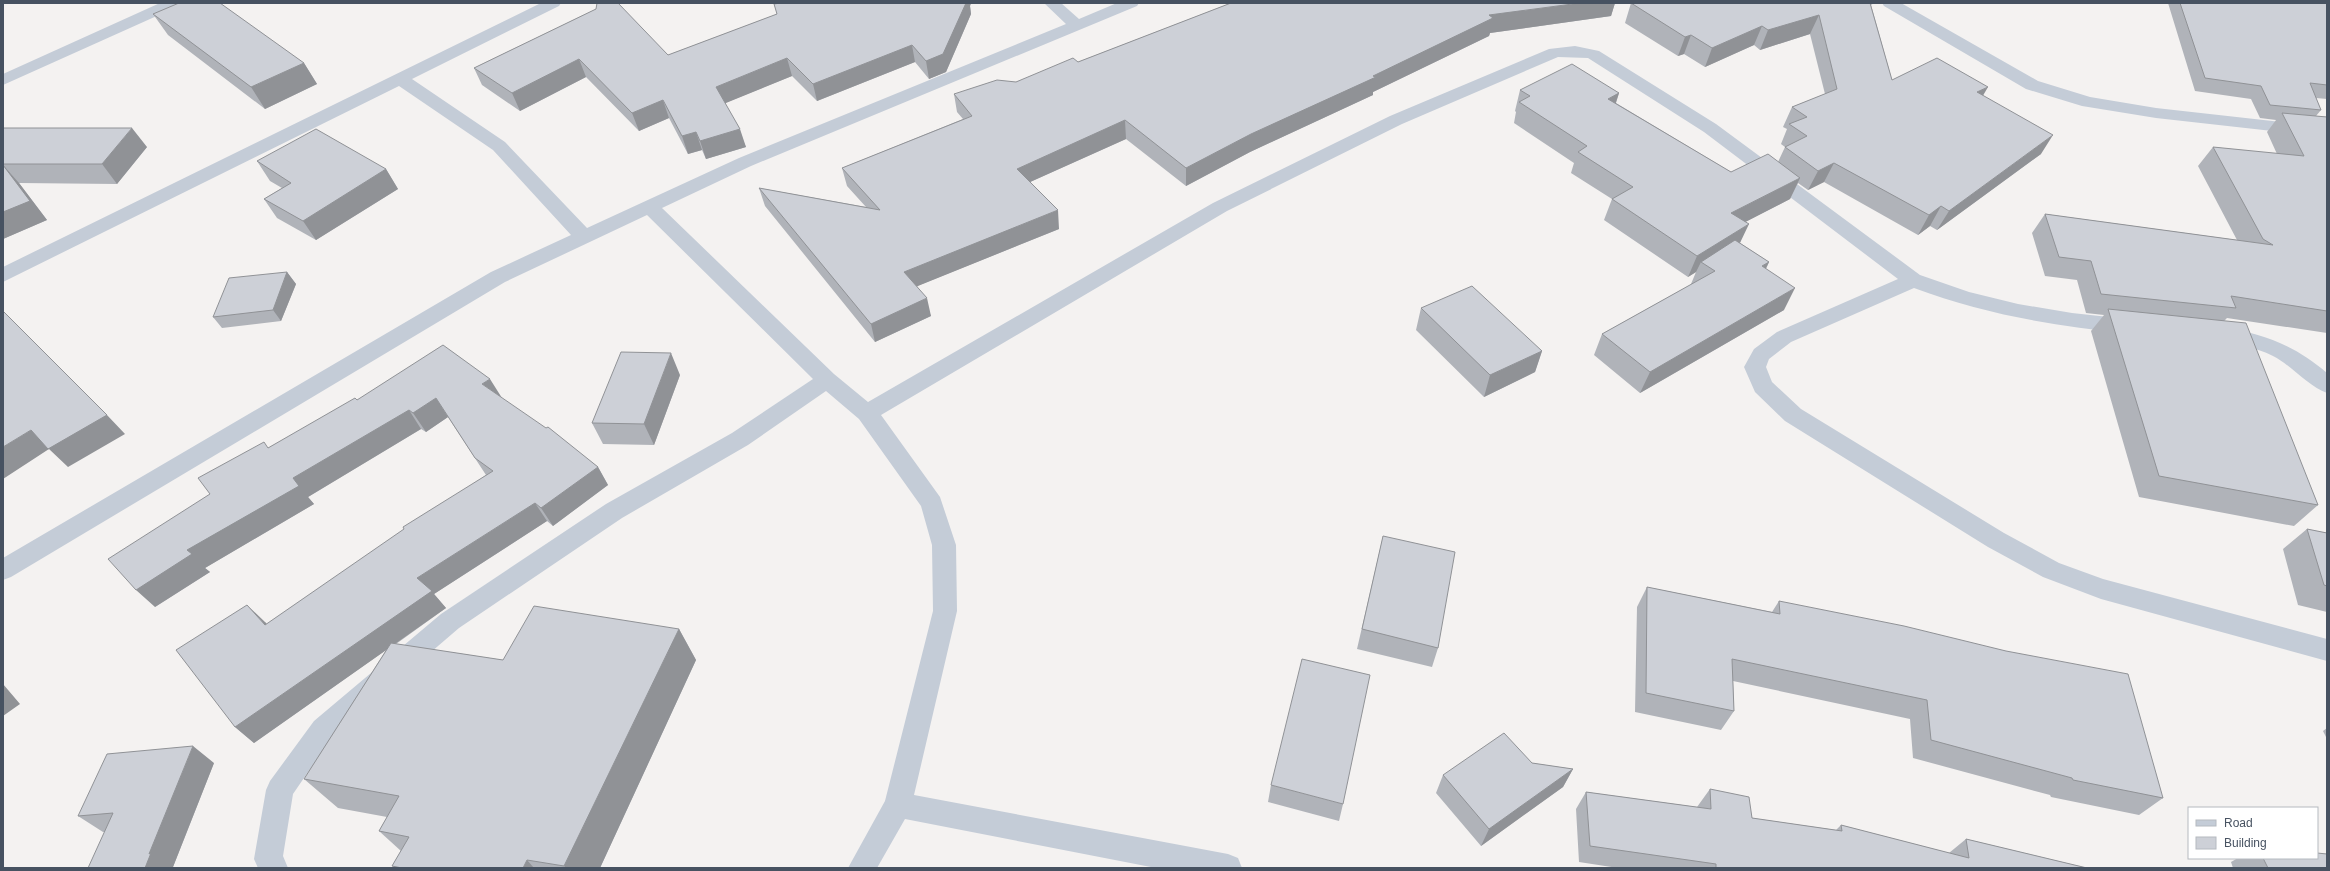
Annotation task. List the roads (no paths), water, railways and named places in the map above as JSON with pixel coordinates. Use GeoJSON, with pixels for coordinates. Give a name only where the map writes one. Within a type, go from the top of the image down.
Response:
{"type":"FeatureCollection","features":[{"type":"Feature","properties":{"kind":"street"},"geometry":{"type":"LineString","coordinates":[[3,80],[173,3]]}},
{"type":"Feature","properties":{"kind":"street"},"geometry":{"type":"LineString","coordinates":[[3,275],[553,3]]}},
{"type":"Feature","properties":{"kind":"street"},"geometry":{"type":"LineString","coordinates":[[1052,3],[1076,25]]}},
{"type":"Feature","properties":{"kind":"street"},"geometry":{"type":"LineString","coordinates":[[3,570],[498,278],[745,162],[1131,3]]}},
{"type":"Feature","properties":{"kind":"street"},"geometry":{"type":"LineString","coordinates":[[1890,3],[2032,85],[2088,102],[2156,113],[2327,132]]}},
{"type":"Feature","properties":{"kind":"street"},"geometry":{"type":"LineString","coordinates":[[867,413],[1220,207],[1396,120],[1555,52],[1575,51],[1593,54],[1703,124],[1914,280],[1952,296],[2002,309],[2069,321],[2147,328]]}},
{"type":"Feature","properties":{"kind":"street"},"geometry":{"type":"LineString","coordinates":[[399,78],[499,146],[584,237]]}},
{"type":"Feature","properties":{"kind":"street"},"geometry":{"type":"LineString","coordinates":[[650,207],[827,380],[867,413],[932,503],[944,545],[945,611],[898,805],[862,868]]}},
{"type":"Feature","properties":{"kind":"street"},"geometry":{"type":"LineString","coordinates":[[1914,280],[1784,336],[1761,354],[1755,367],[1763,386],[1793,415],[1996,540],[2051,570],[2101,589],[2327,650]]}},
{"type":"Feature","properties":{"kind":"street"},"geometry":{"type":"LineString","coordinates":[[2201,333],[2252,339],[2275,347],[2300,361],[2327,385]]}},
{"type":"Feature","properties":{"kind":"street"},"geometry":{"type":"LineString","coordinates":[[274,868],[268,859],[280,790],[324,729],[450,621],[614,511],[740,439],[827,380]]}},
{"type":"Feature","properties":{"kind":"street"},"geometry":{"type":"LineString","coordinates":[[898,805],[1228,868]]}}]}
